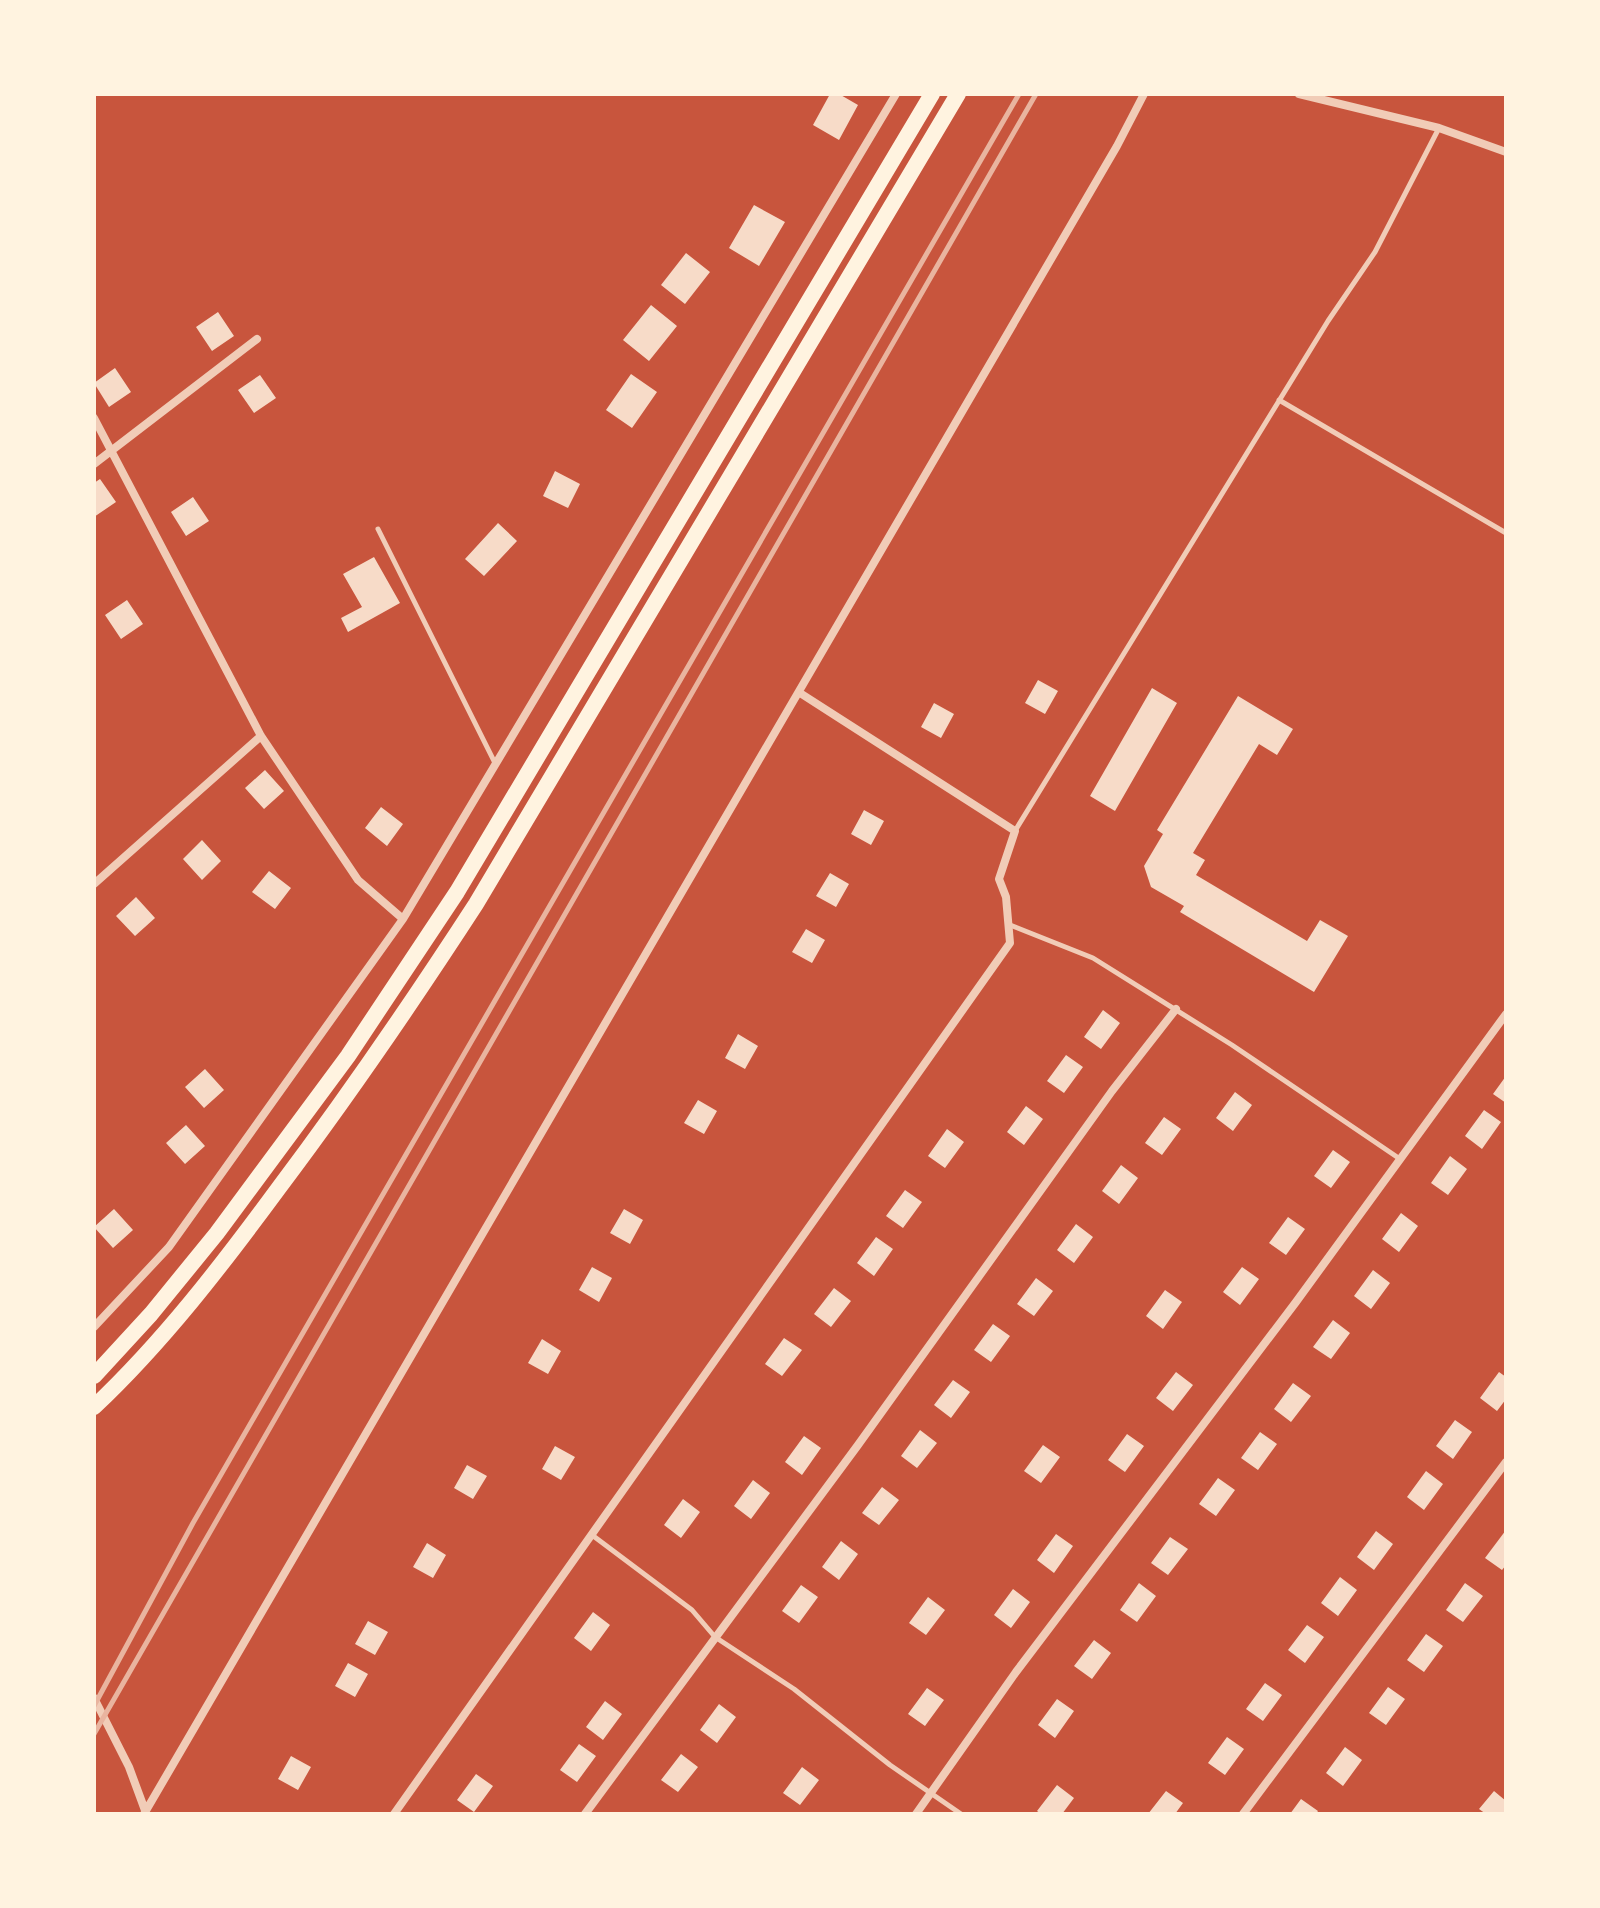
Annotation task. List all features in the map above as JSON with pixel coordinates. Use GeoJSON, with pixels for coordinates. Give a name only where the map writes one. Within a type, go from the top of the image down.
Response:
{"type":"FeatureCollection","features":[{"type":"Feature","properties":{"kind":"highway"},"geometry":{"type":"LineString","coordinates":[[94,1376],[151,1314],[226,1221],[348,1056],[457,892],[932,94]]}},
{"type":"Feature","properties":{"kind":"highway"},"geometry":{"type":"LineString","coordinates":[[94,1407],[168,1328],[235,1247],[367,1069],[432,972],[476,904],[958,94]]}},
{"type":"Feature","properties":{"kind":"street"},"geometry":{"type":"LineString","coordinates":[[94,1327],[169,1247],[403,919],[896,94]]}},
{"type":"Feature","properties":{"kind":"street"},"geometry":{"type":"LineString","coordinates":[[145,1813],[800,693],[1117,146],[1144,94]]}},
{"type":"Feature","properties":{"kind":"street"},"geometry":{"type":"LineString","coordinates":[[1299,94],[1439,128],[1506,152]]}},
{"type":"Feature","properties":{"kind":"street"},"geometry":{"type":"LineString","coordinates":[[94,464],[257,339]]}},
{"type":"Feature","properties":{"kind":"street"},"geometry":{"type":"LineString","coordinates":[[94,418],[261,736],[358,880],[403,919]]}},
{"type":"Feature","properties":{"kind":"street"},"geometry":{"type":"LineString","coordinates":[[394,1814],[1010,943],[1006,897],[999,879],[1015,831],[800,693]]}},
{"type":"Feature","properties":{"kind":"street"},"geometry":{"type":"LineString","coordinates":[[94,884],[261,736]]}},
{"type":"Feature","properties":{"kind":"street"},"geometry":{"type":"LineString","coordinates":[[585,1814],[858,1445],[1112,1091],[1176,1009]]}},
{"type":"Feature","properties":{"kind":"street"},"geometry":{"type":"LineString","coordinates":[[916,1814],[1016,1672],[1153,1494],[1506,1014]]}},
{"type":"Feature","properties":{"kind":"street"},"geometry":{"type":"LineString","coordinates":[[1243,1814],[1506,1462]]}},
{"type":"Feature","properties":{"kind":"street"},"geometry":{"type":"LineString","coordinates":[[94,1698],[129,1767],[145,1813]]}},
{"type":"Feature","properties":{"kind":"lane"},"geometry":{"type":"LineString","coordinates":[[1015,831],[1279,400],[1375,252],[1439,128]]}},
{"type":"Feature","properties":{"kind":"lane"},"geometry":{"type":"LineString","coordinates":[[1279,400],[1506,533]]}},
{"type":"Feature","properties":{"kind":"lane"},"geometry":{"type":"LineString","coordinates":[[378,529],[495,763]]}},
{"type":"Feature","properties":{"kind":"lane"},"geometry":{"type":"LineString","coordinates":[[1009,925],[1093,958],[1176,1009],[1400,1159]]}},
{"type":"Feature","properties":{"kind":"lane"},"geometry":{"type":"LineString","coordinates":[[592,1535],[692,1610],[715,1637],[794,1689],[890,1765],[961,1814]]}},
{"type":"Feature","properties":{"kind":"building"},"geometry":{"type":"Polygon","coordinates":[[[830,94],[839,94],[858,105],[839,140],[813,125],[830,94]]]}},
{"type":"Feature","properties":{"kind":"building"},"geometry":{"type":"Polygon","coordinates":[[[754,205],[785,222],[759,266],[729,248],[754,205]]]}},
{"type":"Feature","properties":{"kind":"building"},"geometry":{"type":"Polygon","coordinates":[[[686,253],[710,272],[685,304],[661,285],[686,253]]]}},
{"type":"Feature","properties":{"kind":"building"},"geometry":{"type":"Polygon","coordinates":[[[651,305],[677,326],[649,361],[623,340],[651,305]]]}},
{"type":"Feature","properties":{"kind":"building"},"geometry":{"type":"Polygon","coordinates":[[[218,312],[234,336],[212,351],[196,327],[218,312]]]}},
{"type":"Feature","properties":{"kind":"building"},"geometry":{"type":"Polygon","coordinates":[[[115,368],[131,392],[109,407],[94,383],[115,368]]]}},
{"type":"Feature","properties":{"kind":"building"},"geometry":{"type":"Polygon","coordinates":[[[631,374],[657,392],[632,428],[606,410],[631,374]]]}},
{"type":"Feature","properties":{"kind":"building"},"geometry":{"type":"Polygon","coordinates":[[[260,375],[276,398],[254,413],[238,390],[260,375]]]}},
{"type":"Feature","properties":{"kind":"building"},"geometry":{"type":"Polygon","coordinates":[[[555,471],[580,484],[568,508],[543,496],[555,471]]]}},
{"type":"Feature","properties":{"kind":"building"},"geometry":{"type":"Polygon","coordinates":[[[100,479],[116,502],[94,517],[94,483],[100,479]]]}},
{"type":"Feature","properties":{"kind":"building"},"geometry":{"type":"Polygon","coordinates":[[[193,497],[209,521],[186,536],[171,512],[193,497]]]}},
{"type":"Feature","properties":{"kind":"building"},"geometry":{"type":"Polygon","coordinates":[[[498,523],[517,541],[484,576],[465,559],[498,523]]]}},
{"type":"Feature","properties":{"kind":"building"},"geometry":{"type":"Polygon","coordinates":[[[374,557],[400,603],[348,632],[341,618],[362,607],[343,574],[374,557]]]}},
{"type":"Feature","properties":{"kind":"building"},"geometry":{"type":"Polygon","coordinates":[[[127,600],[143,624],[121,639],[105,615],[127,600]]]}},
{"type":"Feature","properties":{"kind":"building"},"geometry":{"type":"Polygon","coordinates":[[[1038,680],[1058,691],[1045,714],[1025,703],[1038,680]]]}},
{"type":"Feature","properties":{"kind":"building"},"geometry":{"type":"Polygon","coordinates":[[[1152,688],[1177,703],[1115,811],[1090,796],[1152,688]]]}},
{"type":"Feature","properties":{"kind":"building"},"geometry":{"type":"Polygon","coordinates":[[[1238,696],[1293,729],[1277,755],[1259,744],[1193,853],[1205,860],[1196,875],[1307,941],[1320,920],[1348,936],[1314,992],[1180,912],[1184,906],[1151,887],[1144,866],[1163,834],[1157,830],[1238,696]]]}},
{"type":"Feature","properties":{"kind":"building"},"geometry":{"type":"Polygon","coordinates":[[[934,703],[954,714],[941,738],[921,727],[934,703]]]}},
{"type":"Feature","properties":{"kind":"building"},"geometry":{"type":"Polygon","coordinates":[[[265,770],[284,791],[264,809],[245,788],[265,770]]]}},
{"type":"Feature","properties":{"kind":"building"},"geometry":{"type":"Polygon","coordinates":[[[381,807],[403,824],[387,846],[365,828],[381,807]]]}},
{"type":"Feature","properties":{"kind":"building"},"geometry":{"type":"Polygon","coordinates":[[[864,810],[884,821],[871,845],[851,834],[864,810]]]}},
{"type":"Feature","properties":{"kind":"building"},"geometry":{"type":"Polygon","coordinates":[[[202,840],[221,861],[202,880],[183,859],[202,840]]]}},
{"type":"Feature","properties":{"kind":"building"},"geometry":{"type":"Polygon","coordinates":[[[269,871],[291,888],[275,909],[252,892],[269,871]]]}},
{"type":"Feature","properties":{"kind":"building"},"geometry":{"type":"Polygon","coordinates":[[[830,873],[849,884],[836,907],[816,896],[830,873]]]}},
{"type":"Feature","properties":{"kind":"building"},"geometry":{"type":"Polygon","coordinates":[[[136,897],[155,918],[135,936],[116,916],[136,897]]]}},
{"type":"Feature","properties":{"kind":"building"},"geometry":{"type":"Polygon","coordinates":[[[806,929],[825,940],[812,963],[792,952],[806,929]]]}},
{"type":"Feature","properties":{"kind":"building"},"geometry":{"type":"Polygon","coordinates":[[[1103,1010],[1120,1023],[1101,1049],[1084,1037],[1103,1010]]]}},
{"type":"Feature","properties":{"kind":"building"},"geometry":{"type":"Polygon","coordinates":[[[738,1034],[758,1046],[745,1069],[725,1058],[738,1034]]]}},
{"type":"Feature","properties":{"kind":"building"},"geometry":{"type":"Polygon","coordinates":[[[1066,1055],[1083,1067],[1064,1093],[1047,1081],[1066,1055]]]}},
{"type":"Feature","properties":{"kind":"building"},"geometry":{"type":"Polygon","coordinates":[[[205,1069],[224,1090],[204,1108],[185,1087],[205,1069]]]}},
{"type":"Feature","properties":{"kind":"building"},"geometry":{"type":"Polygon","coordinates":[[[1506,1076],[1506,1103],[1493,1094],[1506,1076]]]}},
{"type":"Feature","properties":{"kind":"building"},"geometry":{"type":"Polygon","coordinates":[[[1235,1092],[1252,1105],[1233,1131],[1216,1118],[1235,1092]]]}},
{"type":"Feature","properties":{"kind":"building"},"geometry":{"type":"Polygon","coordinates":[[[698,1100],[717,1111],[704,1134],[684,1123],[698,1100]]]}},
{"type":"Feature","properties":{"kind":"building"},"geometry":{"type":"Polygon","coordinates":[[[1026,1106],[1043,1119],[1024,1145],[1007,1132],[1026,1106]]]}},
{"type":"Feature","properties":{"kind":"building"},"geometry":{"type":"Polygon","coordinates":[[[1484,1110],[1501,1122],[1482,1149],[1465,1136],[1484,1110]]]}},
{"type":"Feature","properties":{"kind":"building"},"geometry":{"type":"Polygon","coordinates":[[[1164,1117],[1181,1129],[1162,1155],[1145,1143],[1164,1117]]]}},
{"type":"Feature","properties":{"kind":"building"},"geometry":{"type":"Polygon","coordinates":[[[186,1125],[205,1146],[185,1164],[166,1143],[186,1125]]]}},
{"type":"Feature","properties":{"kind":"building"},"geometry":{"type":"Polygon","coordinates":[[[947,1129],[964,1142],[945,1168],[928,1156],[947,1129]]]}},
{"type":"Feature","properties":{"kind":"building"},"geometry":{"type":"Polygon","coordinates":[[[1333,1150],[1350,1162],[1331,1188],[1314,1176],[1333,1150]]]}},
{"type":"Feature","properties":{"kind":"building"},"geometry":{"type":"Polygon","coordinates":[[[1450,1156],[1467,1169],[1448,1195],[1431,1183],[1450,1156]]]}},
{"type":"Feature","properties":{"kind":"building"},"geometry":{"type":"Polygon","coordinates":[[[1121,1165],[1138,1178],[1119,1204],[1102,1191],[1121,1165]]]}},
{"type":"Feature","properties":{"kind":"building"},"geometry":{"type":"Polygon","coordinates":[[[905,1190],[922,1202],[903,1228],[886,1216],[905,1190]]]}},
{"type":"Feature","properties":{"kind":"building"},"geometry":{"type":"Polygon","coordinates":[[[114,1209],[133,1230],[113,1248],[94,1227],[114,1209]]]}},
{"type":"Feature","properties":{"kind":"building"},"geometry":{"type":"Polygon","coordinates":[[[624,1209],[643,1220],[630,1244],[610,1233],[624,1209]]]}},
{"type":"Feature","properties":{"kind":"building"},"geometry":{"type":"Polygon","coordinates":[[[1401,1213],[1418,1226],[1399,1252],[1382,1239],[1401,1213]]]}},
{"type":"Feature","properties":{"kind":"building"},"geometry":{"type":"Polygon","coordinates":[[[1288,1217],[1305,1229],[1286,1255],[1269,1243],[1288,1217]]]}},
{"type":"Feature","properties":{"kind":"building"},"geometry":{"type":"Polygon","coordinates":[[[1076,1224],[1093,1237],[1074,1263],[1057,1250],[1076,1224]]]}},
{"type":"Feature","properties":{"kind":"building"},"geometry":{"type":"Polygon","coordinates":[[[876,1237],[893,1249],[874,1276],[857,1263],[876,1237]]]}},
{"type":"Feature","properties":{"kind":"building"},"geometry":{"type":"Polygon","coordinates":[[[592,1267],[612,1278],[599,1302],[579,1290],[592,1267]]]}},
{"type":"Feature","properties":{"kind":"building"},"geometry":{"type":"Polygon","coordinates":[[[1242,1267],[1259,1279],[1240,1305],[1223,1292],[1242,1267]]]}},
{"type":"Feature","properties":{"kind":"building"},"geometry":{"type":"Polygon","coordinates":[[[1373,1270],[1390,1283],[1371,1309],[1354,1296],[1373,1270]]]}},
{"type":"Feature","properties":{"kind":"building"},"geometry":{"type":"Polygon","coordinates":[[[1036,1278],[1053,1291],[1034,1316],[1017,1304],[1036,1278]]]}},
{"type":"Feature","properties":{"kind":"building"},"geometry":{"type":"Polygon","coordinates":[[[834,1288],[851,1301],[831,1327],[814,1314],[834,1288]]]}},
{"type":"Feature","properties":{"kind":"building"},"geometry":{"type":"Polygon","coordinates":[[[1165,1290],[1182,1302],[1163,1329],[1146,1316],[1165,1290]]]}},
{"type":"Feature","properties":{"kind":"building"},"geometry":{"type":"Polygon","coordinates":[[[1333,1320],[1350,1333],[1331,1359],[1313,1347],[1333,1320]]]}},
{"type":"Feature","properties":{"kind":"building"},"geometry":{"type":"Polygon","coordinates":[[[993,1324],[1010,1336],[991,1362],[974,1350],[993,1324]]]}},
{"type":"Feature","properties":{"kind":"building"},"geometry":{"type":"Polygon","coordinates":[[[784,1338],[802,1350],[782,1376],[765,1364],[784,1338]]]}},
{"type":"Feature","properties":{"kind":"building"},"geometry":{"type":"Polygon","coordinates":[[[542,1339],[561,1351],[548,1374],[528,1363],[542,1339]]]}},
{"type":"Feature","properties":{"kind":"building"},"geometry":{"type":"Polygon","coordinates":[[[1176,1372],[1193,1385],[1173,1411],[1156,1398],[1176,1372]]]}},
{"type":"Feature","properties":{"kind":"building"},"geometry":{"type":"Polygon","coordinates":[[[1499,1372],[1506,1377],[1506,1399],[1497,1411],[1480,1398],[1499,1372]]]}},
{"type":"Feature","properties":{"kind":"building"},"geometry":{"type":"Polygon","coordinates":[[[953,1380],[970,1392],[951,1418],[934,1405],[953,1380]]]}},
{"type":"Feature","properties":{"kind":"building"},"geometry":{"type":"Polygon","coordinates":[[[1293,1383],[1311,1396],[1291,1422],[1274,1409],[1293,1383]]]}},
{"type":"Feature","properties":{"kind":"building"},"geometry":{"type":"Polygon","coordinates":[[[1455,1420],[1472,1432],[1453,1459],[1436,1446],[1455,1420]]]}},
{"type":"Feature","properties":{"kind":"building"},"geometry":{"type":"Polygon","coordinates":[[[920,1430],[937,1443],[917,1468],[901,1456],[920,1430]]]}},
{"type":"Feature","properties":{"kind":"building"},"geometry":{"type":"Polygon","coordinates":[[[1260,1432],[1277,1444],[1258,1470],[1241,1458],[1260,1432]]]}},
{"type":"Feature","properties":{"kind":"building"},"geometry":{"type":"Polygon","coordinates":[[[1127,1434],[1144,1446],[1125,1472],[1108,1460],[1127,1434]]]}},
{"type":"Feature","properties":{"kind":"building"},"geometry":{"type":"Polygon","coordinates":[[[804,1436],[821,1448],[802,1475],[785,1462],[804,1436]]]}},
{"type":"Feature","properties":{"kind":"building"},"geometry":{"type":"Polygon","coordinates":[[[1043,1445],[1060,1457],[1041,1483],[1024,1471],[1043,1445]]]}},
{"type":"Feature","properties":{"kind":"building"},"geometry":{"type":"Polygon","coordinates":[[[555,1446],[575,1457],[561,1480],[542,1469],[555,1446]]]}},
{"type":"Feature","properties":{"kind":"building"},"geometry":{"type":"Polygon","coordinates":[[[467,1465],[487,1476],[473,1499],[454,1488],[467,1465]]]}},
{"type":"Feature","properties":{"kind":"building"},"geometry":{"type":"Polygon","coordinates":[[[1426,1471],[1443,1484],[1424,1510],[1407,1497],[1426,1471]]]}},
{"type":"Feature","properties":{"kind":"building"},"geometry":{"type":"Polygon","coordinates":[[[1218,1478],[1235,1490],[1216,1516],[1199,1504],[1218,1478]]]}},
{"type":"Feature","properties":{"kind":"building"},"geometry":{"type":"Polygon","coordinates":[[[753,1480],[770,1493],[751,1519],[734,1506],[753,1480]]]}},
{"type":"Feature","properties":{"kind":"building"},"geometry":{"type":"Polygon","coordinates":[[[882,1487],[899,1500],[879,1525],[862,1513],[882,1487]]]}},
{"type":"Feature","properties":{"kind":"building"},"geometry":{"type":"Polygon","coordinates":[[[683,1499],[700,1512],[681,1538],[664,1525],[683,1499]]]}},
{"type":"Feature","properties":{"kind":"building"},"geometry":{"type":"Polygon","coordinates":[[[1506,1530],[1506,1565],[1502,1570],[1485,1558],[1506,1530]]]}},
{"type":"Feature","properties":{"kind":"building"},"geometry":{"type":"Polygon","coordinates":[[[1376,1531],[1393,1544],[1374,1570],[1357,1557],[1376,1531]]]}},
{"type":"Feature","properties":{"kind":"building"},"geometry":{"type":"Polygon","coordinates":[[[1056,1534],[1073,1546],[1054,1573],[1037,1560],[1056,1534]]]}},
{"type":"Feature","properties":{"kind":"building"},"geometry":{"type":"Polygon","coordinates":[[[1170,1537],[1188,1549],[1168,1575],[1151,1563],[1170,1537]]]}},
{"type":"Feature","properties":{"kind":"building"},"geometry":{"type":"Polygon","coordinates":[[[841,1541],[858,1554],[839,1580],[822,1567],[841,1541]]]}},
{"type":"Feature","properties":{"kind":"building"},"geometry":{"type":"Polygon","coordinates":[[[427,1543],[446,1555],[433,1578],[413,1567],[427,1543]]]}},
{"type":"Feature","properties":{"kind":"building"},"geometry":{"type":"Polygon","coordinates":[[[1340,1577],[1357,1590],[1338,1616],[1321,1603],[1340,1577]]]}},
{"type":"Feature","properties":{"kind":"building"},"geometry":{"type":"Polygon","coordinates":[[[1139,1583],[1156,1596],[1137,1622],[1120,1610],[1139,1583]]]}},
{"type":"Feature","properties":{"kind":"building"},"geometry":{"type":"Polygon","coordinates":[[[1465,1583],[1483,1596],[1463,1622],[1446,1610],[1465,1583]]]}},
{"type":"Feature","properties":{"kind":"building"},"geometry":{"type":"Polygon","coordinates":[[[801,1585],[818,1597],[799,1623],[782,1611],[801,1585]]]}},
{"type":"Feature","properties":{"kind":"building"},"geometry":{"type":"Polygon","coordinates":[[[1013,1589],[1030,1602],[1011,1628],[994,1615],[1013,1589]]]}},
{"type":"Feature","properties":{"kind":"building"},"geometry":{"type":"Polygon","coordinates":[[[928,1597],[945,1610],[926,1635],[909,1623],[928,1597]]]}},
{"type":"Feature","properties":{"kind":"building"},"geometry":{"type":"Polygon","coordinates":[[[593,1612],[610,1625],[591,1651],[574,1638],[593,1612]]]}},
{"type":"Feature","properties":{"kind":"building"},"geometry":{"type":"Polygon","coordinates":[[[368,1621],[388,1632],[375,1655],[355,1644],[368,1621]]]}},
{"type":"Feature","properties":{"kind":"building"},"geometry":{"type":"Polygon","coordinates":[[[1307,1625],[1324,1637],[1305,1663],[1288,1650],[1307,1625]]]}},
{"type":"Feature","properties":{"kind":"building"},"geometry":{"type":"Polygon","coordinates":[[[1426,1634],[1443,1646],[1424,1672],[1407,1660],[1426,1634]]]}},
{"type":"Feature","properties":{"kind":"building"},"geometry":{"type":"Polygon","coordinates":[[[1094,1640],[1111,1653],[1092,1679],[1074,1666],[1094,1640]]]}},
{"type":"Feature","properties":{"kind":"building"},"geometry":{"type":"Polygon","coordinates":[[[348,1663],[368,1674],[355,1697],[335,1686],[348,1663]]]}},
{"type":"Feature","properties":{"kind":"building"},"geometry":{"type":"Polygon","coordinates":[[[1265,1683],[1282,1695],[1263,1721],[1246,1709],[1265,1683]]]}},
{"type":"Feature","properties":{"kind":"building"},"geometry":{"type":"Polygon","coordinates":[[[1388,1687],[1405,1699],[1386,1725],[1369,1713],[1388,1687]]]}},
{"type":"Feature","properties":{"kind":"building"},"geometry":{"type":"Polygon","coordinates":[[[927,1688],[944,1700],[925,1726],[908,1714],[927,1688]]]}},
{"type":"Feature","properties":{"kind":"building"},"geometry":{"type":"Polygon","coordinates":[[[1057,1699],[1074,1711],[1055,1738],[1038,1725],[1057,1699]]]}},
{"type":"Feature","properties":{"kind":"building"},"geometry":{"type":"Polygon","coordinates":[[[605,1701],[622,1714],[603,1740],[586,1727],[605,1701]]]}},
{"type":"Feature","properties":{"kind":"building"},"geometry":{"type":"Polygon","coordinates":[[[719,1704],[736,1717],[717,1743],[700,1730],[719,1704]]]}},
{"type":"Feature","properties":{"kind":"building"},"geometry":{"type":"Polygon","coordinates":[[[1227,1737],[1244,1749],[1225,1775],[1208,1763],[1227,1737]]]}},
{"type":"Feature","properties":{"kind":"building"},"geometry":{"type":"Polygon","coordinates":[[[579,1744],[596,1756],[577,1782],[560,1770],[579,1744]]]}},
{"type":"Feature","properties":{"kind":"building"},"geometry":{"type":"Polygon","coordinates":[[[1345,1747],[1362,1760],[1343,1786],[1326,1773],[1345,1747]]]}},
{"type":"Feature","properties":{"kind":"building"},"geometry":{"type":"Polygon","coordinates":[[[681,1754],[698,1767],[678,1792],[661,1780],[681,1754]]]}},
{"type":"Feature","properties":{"kind":"building"},"geometry":{"type":"Polygon","coordinates":[[[291,1756],[311,1767],[298,1790],[278,1779],[291,1756]]]}},
{"type":"Feature","properties":{"kind":"building"},"geometry":{"type":"Polygon","coordinates":[[[802,1767],[819,1780],[800,1805],[783,1793],[802,1767]]]}},
{"type":"Feature","properties":{"kind":"building"},"geometry":{"type":"Polygon","coordinates":[[[476,1774],[493,1786],[474,1812],[457,1800],[476,1774]]]}},
{"type":"Feature","properties":{"kind":"building"},"geometry":{"type":"Polygon","coordinates":[[[1057,1785],[1074,1798],[1062,1814],[1041,1814],[1037,1811],[1057,1785]]]}},
{"type":"Feature","properties":{"kind":"building"},"geometry":{"type":"Polygon","coordinates":[[[1166,1791],[1183,1803],[1175,1814],[1148,1814],[1166,1791]]]}},
{"type":"Feature","properties":{"kind":"building"},"geometry":{"type":"Polygon","coordinates":[[[1494,1791],[1506,1801],[1506,1814],[1486,1814],[1479,1809],[1494,1791]]]}},
{"type":"Feature","properties":{"kind":"building"},"geometry":{"type":"Polygon","coordinates":[[[1301,1799],[1318,1811],[1316,1814],[1290,1814],[1301,1799]]]}},
{"type":"Feature","properties":{"kind":"railway"},"geometry":{"type":"LineString","coordinates":[[94,1706],[193,1523],[1019,94]]}},
{"type":"Feature","properties":{"kind":"railway"},"geometry":{"type":"LineString","coordinates":[[94,1734],[1036,94]]}}]}
